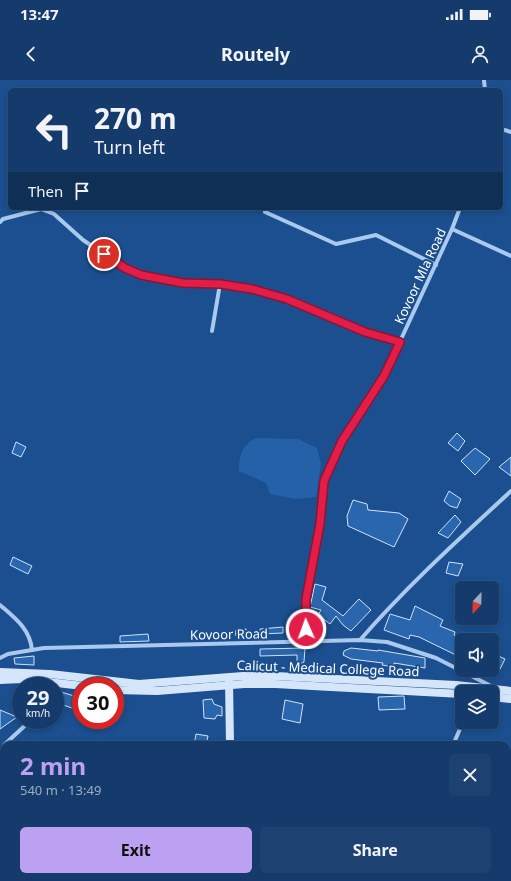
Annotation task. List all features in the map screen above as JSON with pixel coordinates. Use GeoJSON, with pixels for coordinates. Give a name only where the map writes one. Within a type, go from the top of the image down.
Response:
{"type":"FeatureCollection","features":[{"type":"Feature","properties":{"kind":"main road"},"geometry":{"type":"LineString","coordinates":[[0,672],[50,674],[140,684],[189,684],[229,681],[455,694]]}},
{"type":"Feature","properties":{"kind":"main road","name":"Calicut - Medical College Road"},"geometry":{"type":"LineString","coordinates":[[229,681],[275,676],[456,685]]}},
{"type":"Feature","properties":{"kind":"main road"},"geometry":{"type":"LineString","coordinates":[[0,680],[12,679]]}},
{"type":"Feature","properties":{"kind":"main road"},"geometry":{"type":"LineString","coordinates":[[229,681],[230,741]]}},
{"type":"Feature","properties":{"kind":"main road"},"geometry":{"type":"LineString","coordinates":[[124,691],[139,692],[189,684]]}},
{"type":"Feature","properties":{"kind":"main road","name":"Calicut - Medical College Road"},"geometry":{"type":"LineString","coordinates":[[499,690],[510,695]]}},
{"type":"Feature","properties":{"kind":"main road"},"geometry":{"type":"LineString","coordinates":[[499,696],[510,695]]}},
{"type":"Feature","properties":{"kind":"street"},"geometry":{"type":"LineString","coordinates":[[0,222],[3,219],[37,210]]}},
{"type":"Feature","properties":{"kind":"street"},"geometry":{"type":"LineString","coordinates":[[44,210],[54,214],[83,240],[119,264],[141,275],[183,283],[220,284],[252,289],[287,299],[365,332],[400,342]]}},
{"type":"Feature","properties":{"kind":"street","name":"Kovoor Mla Road"},"geometry":{"type":"LineString","coordinates":[[307,643],[306,599],[320,524],[324,481],[342,441],[384,376],[436,265],[459,210]]}},
{"type":"Feature","properties":{"kind":"street"},"geometry":{"type":"LineString","coordinates":[[265,212],[336,244],[376,235],[436,265]]}},
{"type":"Feature","properties":{"kind":"street"},"geometry":{"type":"LineString","coordinates":[[452,229],[511,256]]}},
{"type":"Feature","properties":{"kind":"street"},"geometry":{"type":"LineString","coordinates":[[212,331],[220,284]]}},
{"type":"Feature","properties":{"kind":"street"},"geometry":{"type":"LineString","coordinates":[[360,640],[383,613],[442,555],[511,491]]}},
{"type":"Feature","properties":{"kind":"street"},"geometry":{"type":"LineString","coordinates":[[0,605],[19,621],[31,639],[32,650]]}},
{"type":"Feature","properties":{"kind":"street","name":"Kovoor Road"},"geometry":{"type":"LineString","coordinates":[[0,658],[8,654],[44,648],[307,643],[360,640],[387,642],[436,658],[488,685]]}},
{"type":"Feature","properties":{"kind":"street"},"geometry":{"type":"LineString","coordinates":[[8,741],[21,729]]}},
{"type":"Feature","properties":{"kind":"street"},"geometry":{"type":"LineString","coordinates":[[455,741],[460,729]]}},
{"type":"Feature","properties":{"kind":"street"},"geometry":{"type":"LineString","coordinates":[[175,881],[180,881]]}},
{"type":"Feature","properties":{"kind":"shaded area"},"geometry":{"type":"Polygon","coordinates":[[[256,438],[298,439],[317,448],[321,464],[316,497],[295,499],[270,494],[266,483],[239,471],[241,455],[244,447],[256,438]]]}},
{"type":"Feature","properties":{"kind":"building"},"geometry":{"type":"Polygon","coordinates":[[[457,433],[465,441],[458,451],[448,443],[457,433]]]}},
{"type":"Feature","properties":{"kind":"building"},"geometry":{"type":"Polygon","coordinates":[[[16,442],[26,447],[21,457],[12,453],[16,442]]]}},
{"type":"Feature","properties":{"kind":"building"},"geometry":{"type":"Polygon","coordinates":[[[475,448],[490,459],[475,475],[461,461],[475,448]]]}},
{"type":"Feature","properties":{"kind":"building"},"geometry":{"type":"Polygon","coordinates":[[[511,457],[511,476],[499,467],[511,457]]]}},
{"type":"Feature","properties":{"kind":"building"},"geometry":{"type":"Polygon","coordinates":[[[449,491],[461,499],[457,508],[450,506],[444,501],[449,491]]]}},
{"type":"Feature","properties":{"kind":"building"},"geometry":{"type":"Polygon","coordinates":[[[353,500],[367,504],[368,510],[399,513],[408,519],[394,547],[348,526],[347,516],[353,500]]]}},
{"type":"Feature","properties":{"kind":"building"},"geometry":{"type":"Polygon","coordinates":[[[455,515],[461,522],[448,538],[438,533],[455,515]]]}},
{"type":"Feature","properties":{"kind":"building"},"geometry":{"type":"Polygon","coordinates":[[[13,557],[32,566],[28,574],[10,565],[13,557]]]}},
{"type":"Feature","properties":{"kind":"building"},"geometry":{"type":"Polygon","coordinates":[[[449,562],[463,564],[458,576],[446,573],[449,562]]]}},
{"type":"Feature","properties":{"kind":"building"},"geometry":{"type":"Polygon","coordinates":[[[315,584],[326,587],[322,600],[343,616],[359,599],[371,610],[351,631],[343,625],[336,616],[330,624],[318,615],[321,610],[310,607],[315,584]]]}},
{"type":"Feature","properties":{"kind":"building"},"geometry":{"type":"Polygon","coordinates":[[[415,606],[443,620],[440,626],[455,632],[455,655],[419,637],[410,635],[409,639],[384,630],[390,614],[410,620],[415,606]]]}},
{"type":"Feature","properties":{"kind":"building"},"geometry":{"type":"Polygon","coordinates":[[[303,626],[303,632],[292,633],[291,627],[303,626]]]}},
{"type":"Feature","properties":{"kind":"building"},"geometry":{"type":"Polygon","coordinates":[[[283,627],[283,633],[260,634],[260,629],[283,627]]]}},
{"type":"Feature","properties":{"kind":"building"},"geometry":{"type":"Polygon","coordinates":[[[246,629],[247,634],[236,636],[235,631],[246,629]]]}},
{"type":"Feature","properties":{"kind":"building"},"geometry":{"type":"Polygon","coordinates":[[[148,634],[149,641],[120,642],[120,636],[148,634]]]}},
{"type":"Feature","properties":{"kind":"building"},"geometry":{"type":"Polygon","coordinates":[[[305,648],[304,662],[300,664],[297,662],[297,655],[260,656],[260,649],[305,648]]]}},
{"type":"Feature","properties":{"kind":"building"},"geometry":{"type":"Polygon","coordinates":[[[351,648],[378,650],[425,658],[425,668],[394,663],[394,667],[382,665],[383,663],[351,659],[343,655],[344,651],[351,648]]]}},
{"type":"Feature","properties":{"kind":"building"},"geometry":{"type":"Polygon","coordinates":[[[34,656],[34,665],[15,664],[14,658],[34,656]]]}},
{"type":"Feature","properties":{"kind":"building"},"geometry":{"type":"Polygon","coordinates":[[[499,656],[505,659],[499,671],[499,656]]]}},
{"type":"Feature","properties":{"kind":"building"},"geometry":{"type":"Polygon","coordinates":[[[64,693],[72,695],[72,708],[64,705],[64,693]]]}},
{"type":"Feature","properties":{"kind":"building"},"geometry":{"type":"Polygon","coordinates":[[[404,696],[405,709],[379,710],[378,697],[404,696]]]}},
{"type":"Feature","properties":{"kind":"building"},"geometry":{"type":"Polygon","coordinates":[[[212,699],[214,704],[222,707],[222,716],[217,715],[215,719],[204,718],[203,700],[212,699]]]}},
{"type":"Feature","properties":{"kind":"building"},"geometry":{"type":"Polygon","coordinates":[[[285,700],[303,704],[300,723],[282,719],[285,700]]]}},
{"type":"Feature","properties":{"kind":"building"},"geometry":{"type":"Polygon","coordinates":[[[0,710],[12,715],[12,721],[0,729],[0,710]]]}},
{"type":"Feature","properties":{"kind":"building"},"geometry":{"type":"Polygon","coordinates":[[[196,734],[208,736],[207,741],[195,741],[196,734]]]}},
{"type":"Feature","properties":{"kind":"route"},"geometry":{"type":"LineString","coordinates":[[104,254],[125,268],[141,275],[183,283],[220,284],[252,289],[287,299],[365,332],[400,342],[384,376],[342,441],[332,460],[324,481],[320,524],[306,599],[306,629]]}}]}
